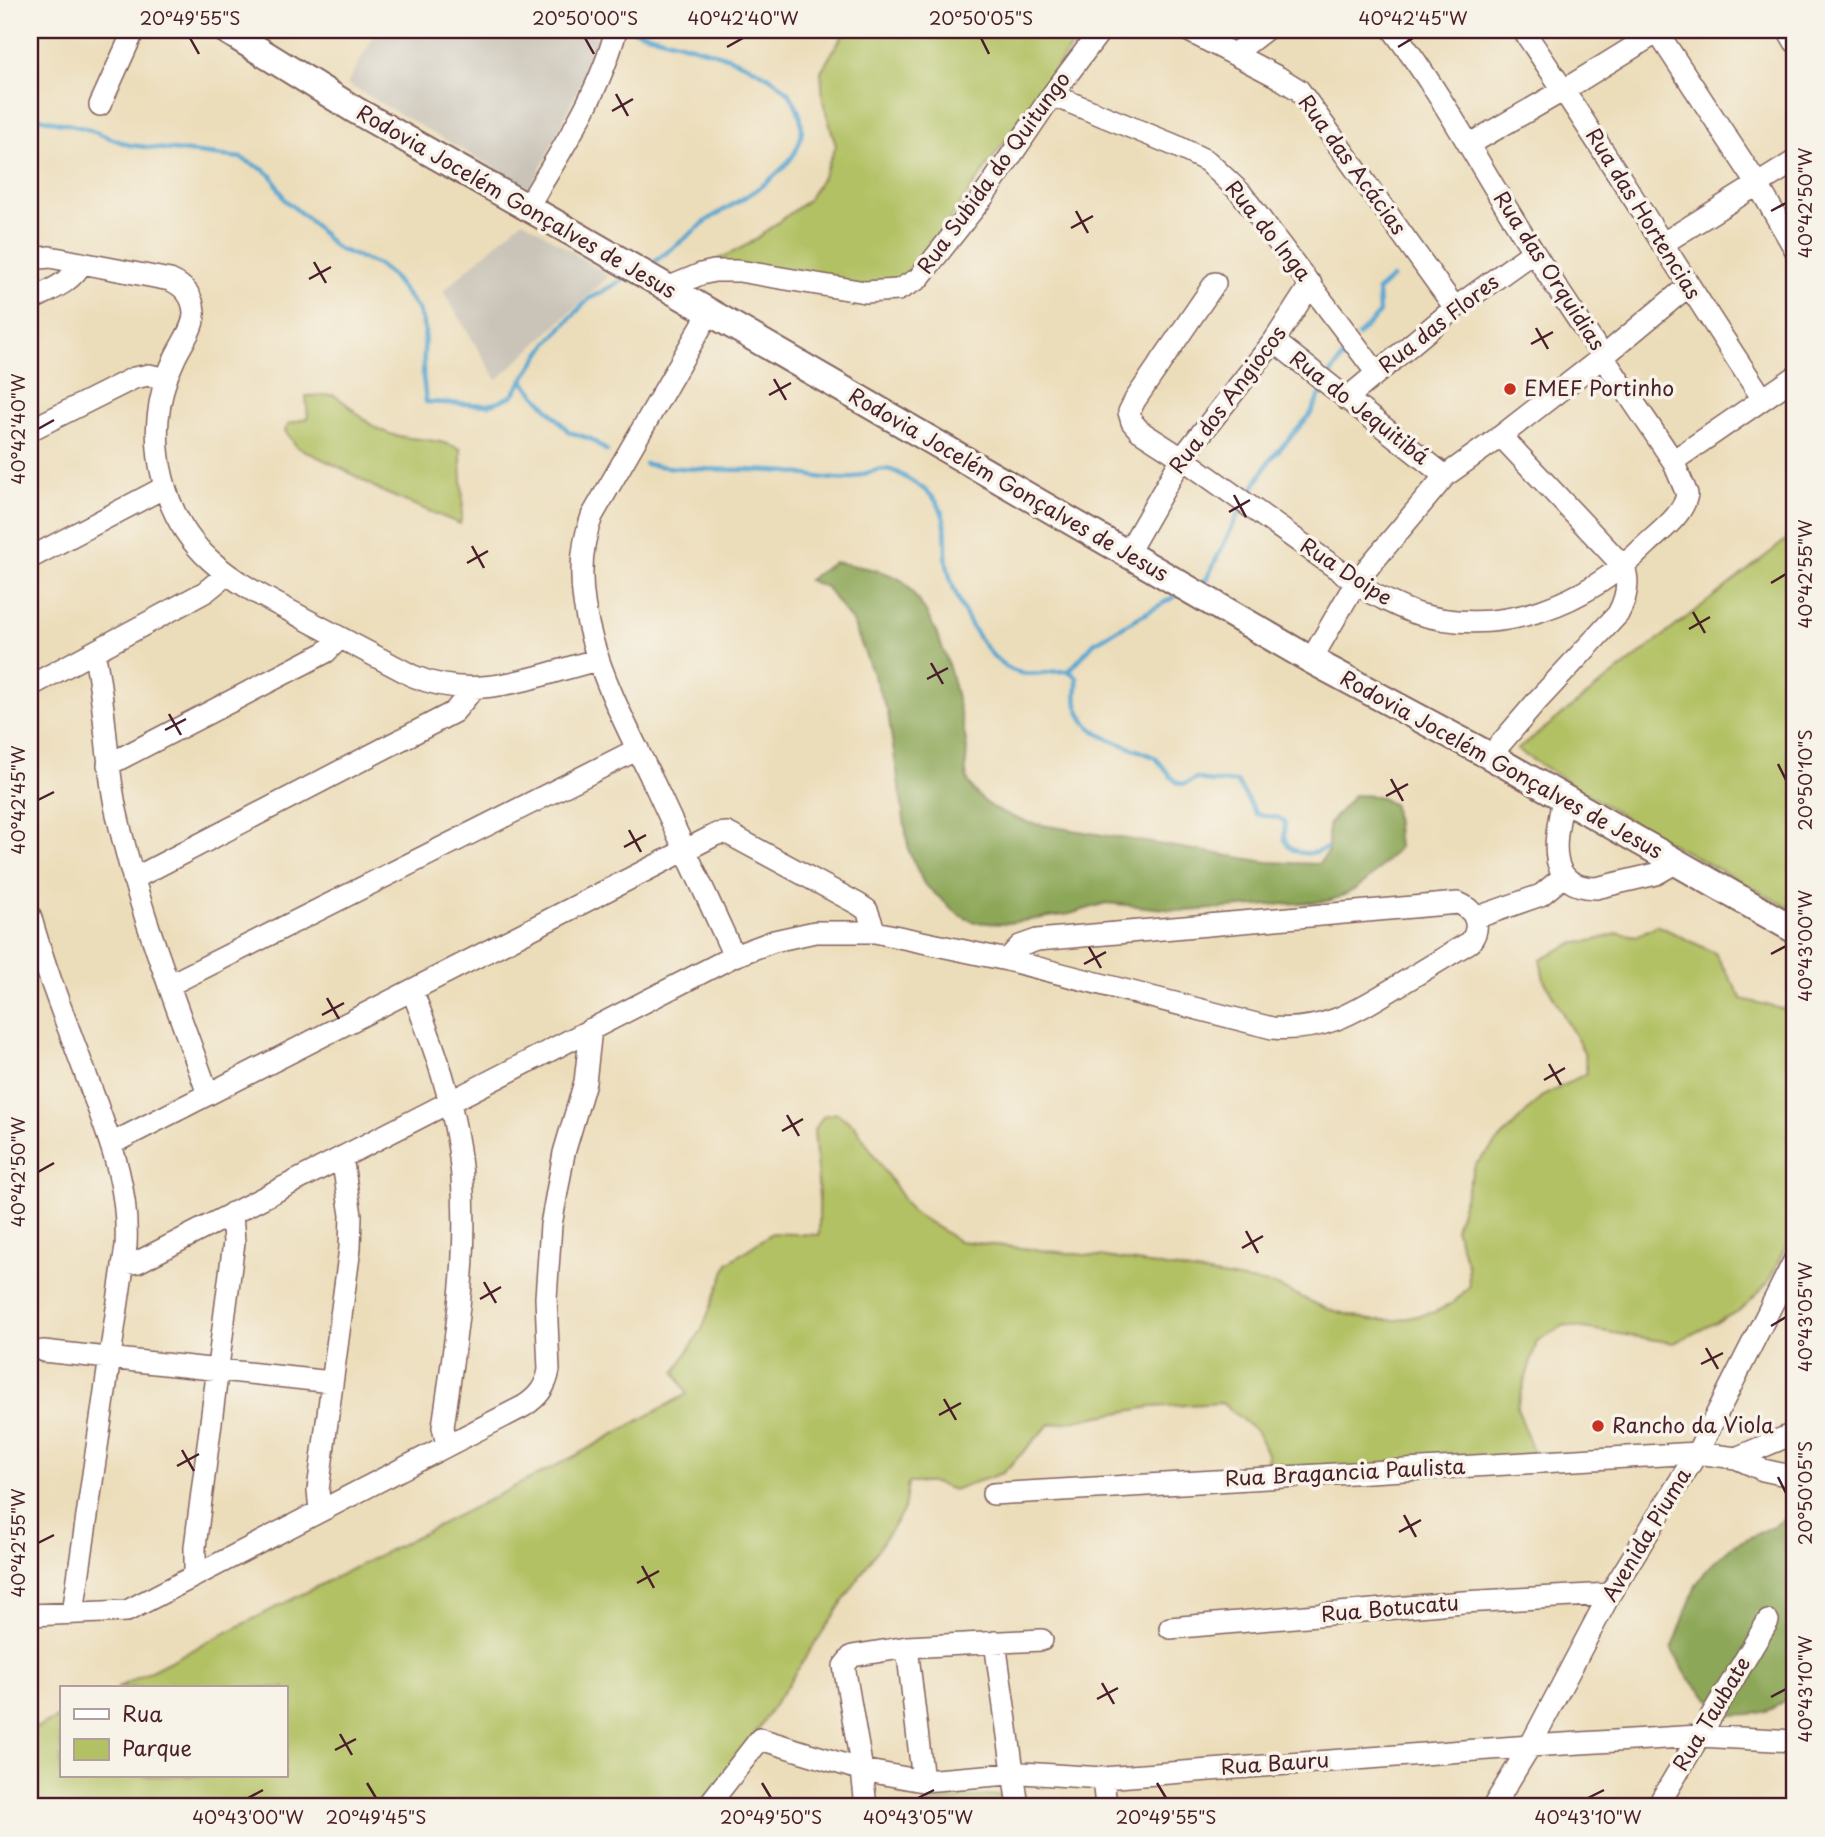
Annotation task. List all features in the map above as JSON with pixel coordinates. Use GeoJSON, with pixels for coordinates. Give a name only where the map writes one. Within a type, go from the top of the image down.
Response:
{"type":"FeatureCollection","features":[{"type":"Feature","properties":{"kind":"main road","name":"Rodovia Jocelém Gonçalves de Jesus"},"geometry":{"type":"LineString","coordinates":[[226,30],[355,110],[1311,660],[1490,756],[1795,930]]}},
{"type":"Feature","properties":{"kind":"street"},"geometry":{"type":"LineString","coordinates":[[100,105],[134,30]]}},
{"type":"Feature","properties":{"kind":"street"},"geometry":{"type":"LineString","coordinates":[[527,208],[575,127],[611,52],[617,30]]}},
{"type":"Feature","properties":{"kind":"street","name":"Rua Subida do Quitungo"},"geometry":{"type":"LineString","coordinates":[[667,288],[715,271],[739,271],[865,292],[898,290],[918,279],[983,197],[1052,95],[1101,30]]}},
{"type":"Feature","properties":{"kind":"street","name":"Rua das Acácias"},"geometry":{"type":"LineString","coordinates":[[1186,30],[1299,90],[1455,308]]}},
{"type":"Feature","properties":{"kind":"street"},"geometry":{"type":"LineString","coordinates":[[1234,54],[1265,30]]}},
{"type":"Feature","properties":{"kind":"street","name":"Rua das Orquidias"},"geometry":{"type":"LineString","coordinates":[[1393,30],[1418,63],[1470,144],[1533,251],[1673,461],[1687,494],[1676,516]]}},
{"type":"Feature","properties":{"kind":"street","name":"Rua das Hortencias"},"geometry":{"type":"LineString","coordinates":[[1523,30],[1763,399]]}},
{"type":"Feature","properties":{"kind":"street"},"geometry":{"type":"LineString","coordinates":[[1787,30],[1795,42]]}},
{"type":"Feature","properties":{"kind":"street"},"geometry":{"type":"LineString","coordinates":[[1470,144],[1564,90],[1658,31],[1758,186],[1795,249]]}},
{"type":"Feature","properties":{"kind":"street","name":"Rua do Inga"},"geometry":{"type":"LineString","coordinates":[[1052,95],[1207,161],[1241,193],[1376,372]]}},
{"type":"Feature","properties":{"kind":"street"},"geometry":{"type":"LineString","coordinates":[[1662,244],[1795,161]]}},
{"type":"Feature","properties":{"kind":"street","name":"Rua das Flores"},"geometry":{"type":"LineString","coordinates":[[1346,399],[1455,308],[1533,251]]}},
{"type":"Feature","properties":{"kind":"street"},"geometry":{"type":"LineString","coordinates":[[30,259],[50,257],[170,280],[178,283],[190,296],[194,320],[166,379],[159,409],[157,440],[165,487],[176,514],[206,557],[226,575],[428,683],[445,687],[473,689],[597,660]]}},
{"type":"Feature","properties":{"kind":"street"},"geometry":{"type":"LineString","coordinates":[[30,300],[69,280],[82,263]]}},
{"type":"Feature","properties":{"kind":"street","name":"Rua Doipe"},"geometry":{"type":"LineString","coordinates":[[1215,283],[1135,400],[1129,416],[1140,431],[1371,593],[1414,613],[1480,623],[1548,610],[1574,598],[1624,567],[1676,516]]}},
{"type":"Feature","properties":{"kind":"street","name":"Rua dos Angiocos"},"geometry":{"type":"LineString","coordinates":[[1127,554],[1182,458],[1274,341],[1311,284]]}},
{"type":"Feature","properties":{"kind":"street"},"geometry":{"type":"LineString","coordinates":[[1311,660],[1356,582],[1445,475],[1501,436],[1604,356],[1688,286]]}},
{"type":"Feature","properties":{"kind":"street"},"geometry":{"type":"LineString","coordinates":[[709,313],[598,504],[587,528],[581,582],[597,660],[734,956]]}},
{"type":"Feature","properties":{"kind":"street","name":"Rua do Jequitibá"},"geometry":{"type":"LineString","coordinates":[[1274,341],[1445,475]]}},
{"type":"Feature","properties":{"kind":"street"},"geometry":{"type":"LineString","coordinates":[[30,430],[134,378],[149,375],[166,379]]}},
{"type":"Feature","properties":{"kind":"street"},"geometry":{"type":"LineString","coordinates":[[1673,461],[1795,377]]}},
{"type":"Feature","properties":{"kind":"street"},"geometry":{"type":"LineString","coordinates":[[1490,756],[1618,614],[1626,592],[1627,575],[1624,567],[1501,436]]}},
{"type":"Feature","properties":{"kind":"street"},"geometry":{"type":"LineString","coordinates":[[30,558],[165,487]]}},
{"type":"Feature","properties":{"kind":"street"},"geometry":{"type":"LineString","coordinates":[[30,686],[205,592],[226,575]]}},
{"type":"Feature","properties":{"kind":"street"},"geometry":{"type":"LineString","coordinates":[[108,765],[326,652],[341,638]]}},
{"type":"Feature","properties":{"kind":"street"},"geometry":{"type":"LineString","coordinates":[[94,652],[100,678],[108,765],[133,879],[208,1094]]}},
{"type":"Feature","properties":{"kind":"street"},"geometry":{"type":"LineString","coordinates":[[133,879],[454,712],[473,689]]}},
{"type":"Feature","properties":{"kind":"street"},"geometry":{"type":"LineString","coordinates":[[169,985],[638,748]]}},
{"type":"Feature","properties":{"kind":"street"},"geometry":{"type":"LineString","coordinates":[[1563,797],[1555,853],[1564,876],[1579,885],[1596,888],[1656,874],[1676,862]]}},
{"type":"Feature","properties":{"kind":"street"},"geometry":{"type":"LineString","coordinates":[[111,1144],[717,834],[727,833],[867,910],[875,932]]}},
{"type":"Feature","properties":{"kind":"street"},"geometry":{"type":"LineString","coordinates":[[1475,918],[1541,895],[1564,876]]}},
{"type":"Feature","properties":{"kind":"street"},"geometry":{"type":"LineString","coordinates":[[123,1264],[138,1262],[734,956],[774,941],[835,930],[875,932],[1007,960],[1272,1028],[1299,1029],[1326,1024],[1350,1014],[1470,942],[1476,931],[1475,918],[1469,908],[1458,903],[1037,940],[1020,946],[1007,960]]}},
{"type":"Feature","properties":{"kind":"street"},"geometry":{"type":"LineString","coordinates":[[30,915],[111,1144],[121,1175],[126,1209],[123,1264],[73,1613]]}},
{"type":"Feature","properties":{"kind":"street"},"geometry":{"type":"LineString","coordinates":[[412,989],[450,1101],[460,1158],[464,1214],[461,1276],[443,1427],[447,1445]]}},
{"type":"Feature","properties":{"kind":"street"},"geometry":{"type":"LineString","coordinates":[[30,1615],[127,1611],[524,1406],[539,1394],[547,1379],[546,1298],[551,1225],[564,1153],[585,1082],[591,1029]]}},
{"type":"Feature","properties":{"kind":"street"},"geometry":{"type":"LineString","coordinates":[[320,1511],[318,1490],[350,1248],[351,1215],[342,1157]]}},
{"type":"Feature","properties":{"kind":"street"},"geometry":{"type":"LineString","coordinates":[[195,1576],[195,1547],[234,1242],[232,1213]]}},
{"type":"Feature","properties":{"kind":"street","name":"Avenida Piuma"},"geometry":{"type":"LineString","coordinates":[[1493,1807],[1530,1746],[1610,1594],[1697,1453],[1795,1259]]}},
{"type":"Feature","properties":{"kind":"street"},"geometry":{"type":"LineString","coordinates":[[1773,1304],[1795,1301]]}},
{"type":"Feature","properties":{"kind":"street"},"geometry":{"type":"LineString","coordinates":[[43,1351],[332,1382]]}},
{"type":"Feature","properties":{"kind":"street"},"geometry":{"type":"LineString","coordinates":[[1736,1458],[1795,1433]]}},
{"type":"Feature","properties":{"kind":"street","name":"Rua Bragancia Paulista"},"geometry":{"type":"LineString","coordinates":[[993,1493],[1697,1453],[1736,1458],[1763,1470],[1795,1477]]}},
{"type":"Feature","properties":{"kind":"street","name":"Rua Botucatu"},"geometry":{"type":"LineString","coordinates":[[1170,1628],[1463,1602],[1610,1594]]}},
{"type":"Feature","properties":{"kind":"street","name":"Rua Taubate"},"geometry":{"type":"LineString","coordinates":[[1657,1807],[1768,1621]]}},
{"type":"Feature","properties":{"kind":"street"},"geometry":{"type":"LineString","coordinates":[[866,1807],[844,1666],[852,1656],[907,1647],[1042,1640]]}},
{"type":"Feature","properties":{"kind":"street"},"geometry":{"type":"LineString","coordinates":[[995,1642],[1018,1807]]}},
{"type":"Feature","properties":{"kind":"street"},"geometry":{"type":"LineString","coordinates":[[907,1647],[923,1781]]}},
{"type":"Feature","properties":{"kind":"street","name":"Rua Bauru"},"geometry":{"type":"LineString","coordinates":[[707,1807],[760,1739],[862,1770],[923,1781],[1013,1774],[1103,1778],[1699,1736],[1795,1741]]}},
{"type":"Feature","properties":{"kind":"street"},"geometry":{"type":"LineString","coordinates":[[1103,1778],[1106,1807]]}},
{"type":"Feature","properties":{"kind":"shaded area"},"geometry":{"type":"Polygon","coordinates":[[[377,30],[583,30],[601,40],[531,189],[347,84],[377,30]]]}},
{"type":"Feature","properties":{"kind":"shaded area"},"geometry":{"type":"Polygon","coordinates":[[[523,220],[609,276],[497,380],[443,291],[523,220]]]}},
{"type":"Feature","properties":{"kind":"green space"},"geometry":{"type":"Polygon","coordinates":[[[846,30],[1083,30],[898,293],[715,261],[749,244],[808,200],[824,174],[836,146],[823,101],[821,71],[846,30]]]}},
{"type":"Feature","properties":{"kind":"green space"},"geometry":{"type":"Polygon","coordinates":[[[334,395],[379,430],[399,436],[442,442],[461,449],[463,497],[460,524],[383,492],[297,447],[285,431],[288,424],[308,418],[306,396],[334,395]]]}},
{"type":"Feature","properties":{"kind":"green space"},"geometry":{"type":"Polygon","coordinates":[[[1795,533],[1795,911],[1640,827],[1517,750],[1795,533]]]}},
{"type":"Feature","properties":{"kind":"green space"},"geometry":{"type":"Polygon","coordinates":[[[834,562],[877,571],[901,580],[926,612],[942,647],[954,684],[966,741],[967,778],[980,798],[996,809],[1030,823],[1267,862],[1318,864],[1328,853],[1328,825],[1354,795],[1377,796],[1394,805],[1398,848],[1358,887],[1327,901],[1185,911],[1106,903],[1070,914],[1001,924],[974,922],[959,915],[924,884],[909,852],[888,713],[853,623],[826,587],[808,580],[834,562]]]}},
{"type":"Feature","properties":{"kind":"green space"},"geometry":{"type":"Polygon","coordinates":[[[1657,925],[1715,953],[1742,999],[1795,1012],[1795,1227],[1768,1283],[1741,1310],[1674,1343],[1565,1325],[1537,1341],[1517,1407],[1537,1463],[1264,1475],[1268,1456],[1257,1432],[1222,1403],[1151,1407],[1049,1425],[1003,1473],[953,1490],[934,1483],[908,1483],[904,1510],[754,1735],[699,1807],[30,1807],[30,1731],[60,1716],[60,1778],[287,1778],[287,1686],[121,1686],[573,1457],[687,1394],[675,1372],[702,1329],[728,1263],[772,1233],[819,1235],[814,1130],[824,1116],[837,1113],[855,1126],[911,1211],[959,1241],[1112,1258],[1275,1285],[1327,1309],[1370,1320],[1399,1320],[1435,1312],[1453,1303],[1469,1287],[1468,1266],[1455,1229],[1475,1165],[1541,1097],[1587,1073],[1584,1052],[1544,980],[1540,959],[1571,944],[1619,933],[1637,936],[1657,925]]]}},
{"type":"Feature","properties":{"kind":"green space"},"geometry":{"type":"Polygon","coordinates":[[[1795,1515],[1795,1692],[1764,1712],[1726,1715],[1689,1679],[1672,1650],[1696,1585],[1708,1568],[1732,1546],[1795,1515]]]}},
{"type":"Feature","properties":{"kind":"green space"},"geometry":{"type":"Polygon","coordinates":[[[1002,1794],[1004,1807],[928,1807],[927,1803],[1002,1794]]]}},
{"type":"Feature","properties":{"kind":"waterway"},"geometry":{"type":"LineString","coordinates":[[634,30],[709,51],[763,73],[782,86],[790,96],[798,110],[802,129],[798,146],[788,162],[774,176],[708,220],[648,265]]}},
{"type":"Feature","properties":{"kind":"waterway"},"geometry":{"type":"LineString","coordinates":[[30,116],[84,128],[129,145],[241,158],[264,170],[272,176],[285,200],[336,248],[378,265],[391,275],[419,311],[425,330],[423,376],[426,402],[489,405],[512,396],[547,344],[580,308],[589,299],[628,277]]}},
{"type":"Feature","properties":{"kind":"waterway"},"geometry":{"type":"LineString","coordinates":[[1358,336],[1379,314],[1378,290],[1392,278]]}},
{"type":"Feature","properties":{"kind":"waterway"},"geometry":{"type":"LineString","coordinates":[[1330,375],[1349,348]]}},
{"type":"Feature","properties":{"kind":"waterway"},"geometry":{"type":"LineString","coordinates":[[523,381],[569,432],[591,439],[607,451]]}},
{"type":"Feature","properties":{"kind":"waterway"},"geometry":{"type":"LineString","coordinates":[[1248,496],[1270,460],[1310,415],[1323,389]]}},
{"type":"Feature","properties":{"kind":"waterway"},"geometry":{"type":"LineString","coordinates":[[645,464],[789,472],[840,479],[885,469],[898,473],[927,492],[939,506],[945,527],[947,564],[955,593],[982,642],[1005,666],[1023,673],[1069,671],[1077,678],[1076,702],[1082,717],[1099,734],[1155,758],[1182,784],[1197,778],[1211,782],[1237,782],[1256,814],[1279,818],[1285,823],[1284,833],[1288,846],[1303,853],[1326,848]]}},
{"type":"Feature","properties":{"kind":"waterway"},"geometry":{"type":"LineString","coordinates":[[1199,583],[1206,580],[1242,507]]}},
{"type":"Feature","properties":{"kind":"waterway"},"geometry":{"type":"LineString","coordinates":[[1069,671],[1094,643],[1179,594]]}},
{"type":"Feature","properties":{"kind":"place","name":"EMEF Portinho"},"geometry":{"type":"Point","coordinates":[1510,389]}},
{"type":"Feature","properties":{"kind":"place","name":"Rancho da Viola"},"geometry":{"type":"Point","coordinates":[1598,1426]}}]}
